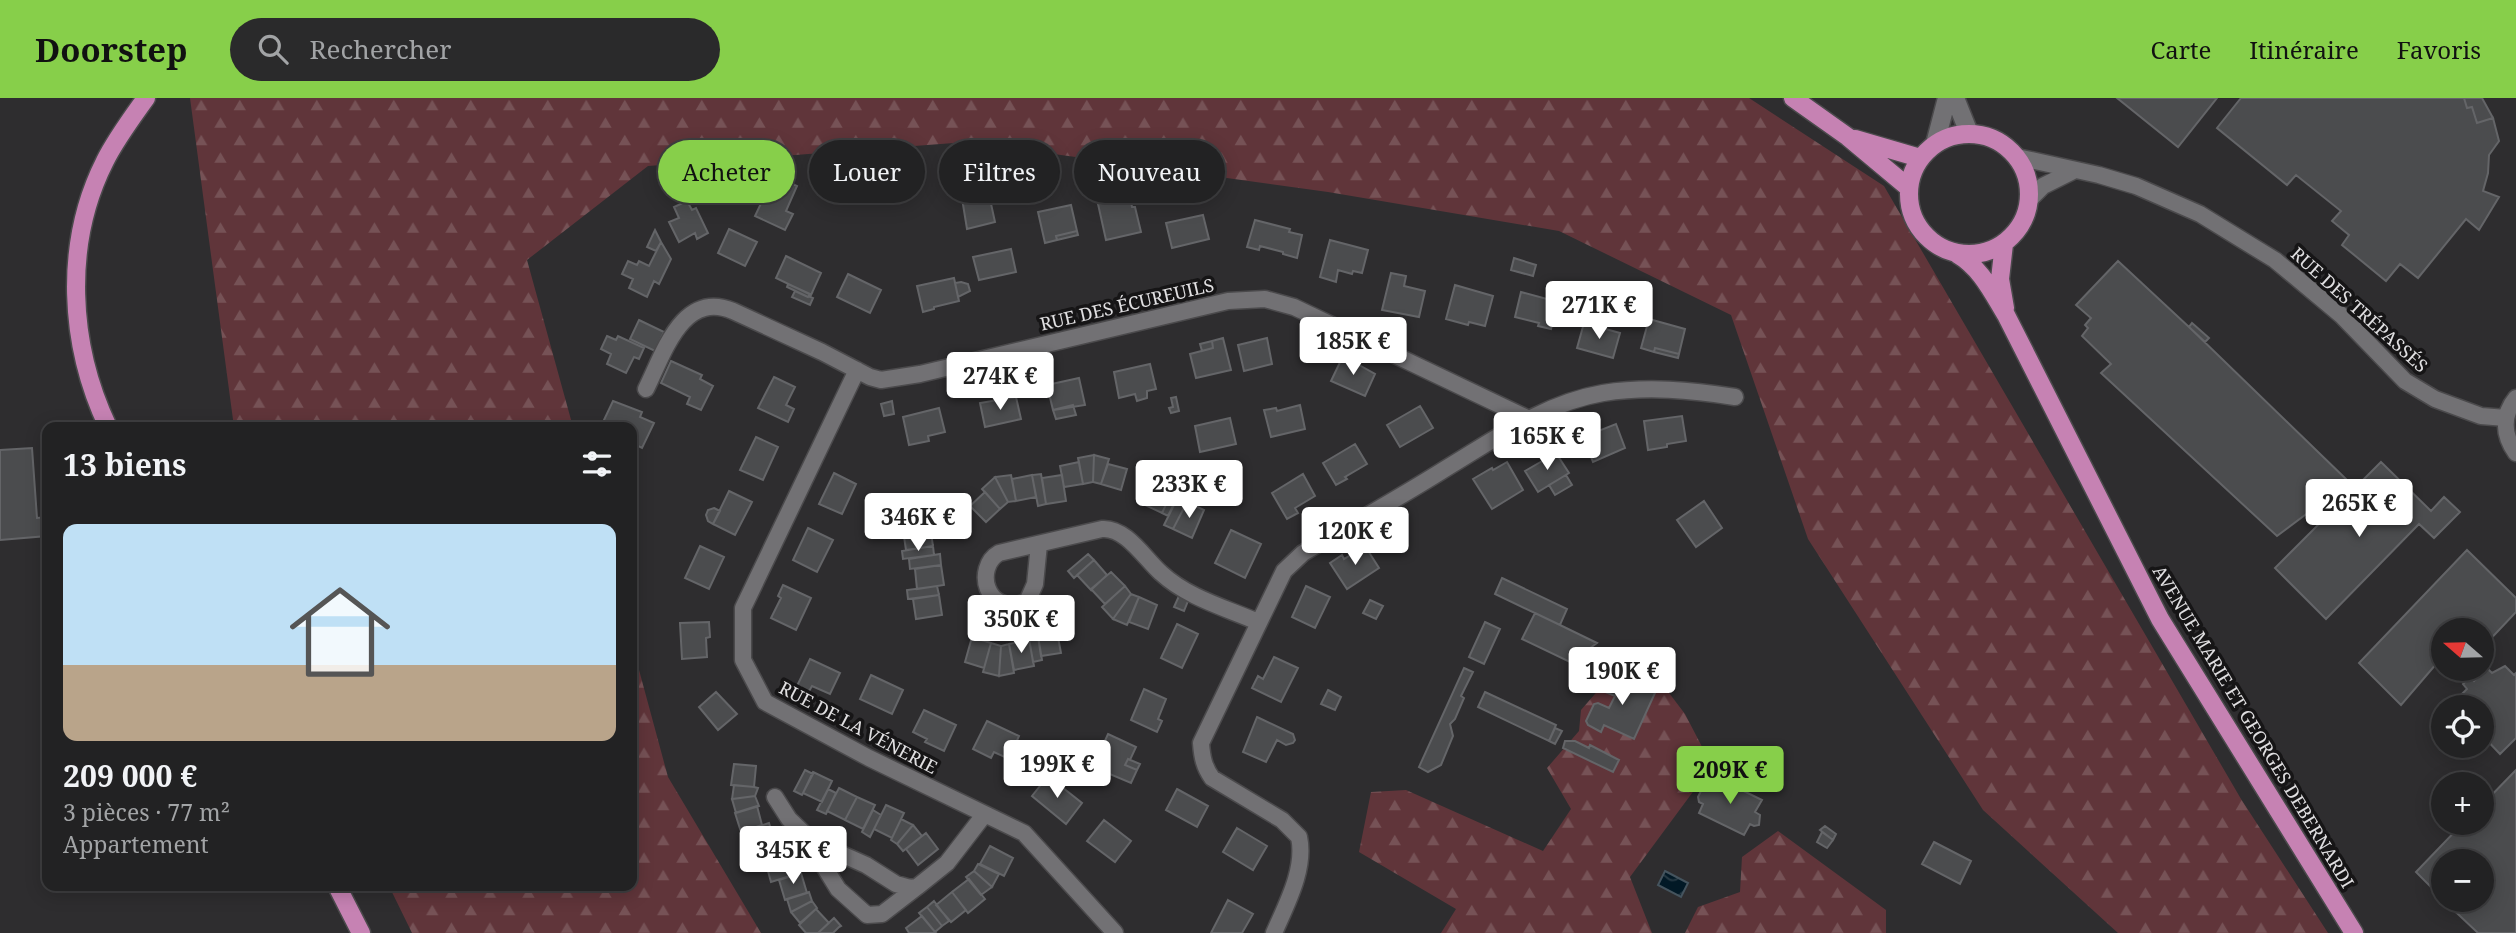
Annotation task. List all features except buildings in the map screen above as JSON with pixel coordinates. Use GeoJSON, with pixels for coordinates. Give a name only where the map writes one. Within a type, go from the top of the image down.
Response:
{"type":"FeatureCollection","features":[{"type":"Feature","properties":{"kind":"main road"},"geometry":{"type":"LineString","coordinates":[[106,422],[81,346],[76,305],[77,256],[91,196],[104,162],[146,98]]}},
{"type":"Feature","properties":{"kind":"main road"},"geometry":{"type":"LineString","coordinates":[[1793,98],[1848,137],[1909,188]]}},
{"type":"Feature","properties":{"kind":"main road"},"geometry":{"type":"LineString","coordinates":[[1969,133],[1988,136],[2004,144],[2025,170],[2029,185],[2029,200],[2021,225],[2004,244],[1974,255],[1958,254],[1941,248],[1921,230],[1910,206],[1909,188],[1920,158],[1935,144],[1951,136],[1969,133]]}},
{"type":"Feature","properties":{"kind":"main road"},"geometry":{"type":"LineString","coordinates":[[1848,137],[1920,158]]}},
{"type":"Feature","properties":{"kind":"main road","name":"AVENUE MARIE ET GEORGES DEBERNARDI"},"geometry":{"type":"LineString","coordinates":[[2004,244],[2000,279],[2006,315]]}},
{"type":"Feature","properties":{"kind":"main road","name":"AVENUE MARIE ET GEORGES DEBERNARDI"},"geometry":{"type":"LineString","coordinates":[[1958,254],[1971,262],[1980,273],[2006,315],[2160,619],[2354,933]]}},
{"type":"Feature","properties":{"kind":"main road"},"geometry":{"type":"LineString","coordinates":[[340,891],[361,933]]}},
{"type":"Feature","properties":{"kind":"street"},"geometry":{"type":"LineString","coordinates":[[1935,144],[1947,98]]}},
{"type":"Feature","properties":{"kind":"street"},"geometry":{"type":"LineString","coordinates":[[1955,98],[1969,133]]}},
{"type":"Feature","properties":{"kind":"street","name":"RUE DES TRÉPASSÉS"},"geometry":{"type":"LineString","coordinates":[[2017,157],[2136,186],[2200,214],[2275,260],[2341,315],[2405,381],[2435,399],[2481,416],[2506,418]]}},
{"type":"Feature","properties":{"kind":"street"},"geometry":{"type":"LineString","coordinates":[[2029,200],[2043,186],[2074,170]]}},
{"type":"Feature","properties":{"kind":"street","name":"RUE DES ÉCUREUILS"},"geometry":{"type":"LineString","coordinates":[[646,389],[675,331],[697,310],[710,306],[720,306],[733,311],[881,380],[1228,301],[1265,299],[1294,307],[1529,419]]}},
{"type":"Feature","properties":{"kind":"street","name":"RUE DE LA VÉNERIE"},"geometry":{"type":"LineString","coordinates":[[857,370],[743,608],[743,660],[765,702],[869,758],[1024,833],[1115,933]]}},
{"type":"Feature","properties":{"kind":"street"},"geometry":{"type":"LineString","coordinates":[[1274,933],[1295,880],[1300,859],[1299,837],[1282,820],[1212,778],[1205,769],[1202,743],[1284,571],[1303,553],[1529,419],[1578,399],[1628,390],[1661,388],[1735,397]]}},
{"type":"Feature","properties":{"kind":"street"},"geometry":{"type":"LineString","coordinates":[[2516,398],[2510,405],[2506,418],[2508,441],[2516,453]]}},
{"type":"Feature","properties":{"kind":"street"},"geometry":{"type":"LineString","coordinates":[[1039,544],[1102,529],[1117,531],[1173,584],[1258,622]]}},
{"type":"Feature","properties":{"kind":"street"},"geometry":{"type":"LineString","coordinates":[[775,797],[789,819],[804,835],[838,889],[867,915],[882,914],[947,863],[984,815]]}},
{"type":"Feature","properties":{"kind":"street"},"geometry":{"type":"LineString","coordinates":[[804,835],[866,865],[896,884],[916,887]]}},
{"type":"Feature","properties":{"kind":"green space"},"geometry":{"type":"Polygon","coordinates":[[[190,98],[1749,98],[1884,186],[2241,799],[2328,933],[2118,933],[1983,810],[1808,539],[1731,315],[1559,231],[1328,192],[1225,178],[1225,140],[1074,140],[1074,157],[1060,155],[1060,140],[939,140],[939,144],[925,145],[925,140],[809,140],[809,154],[795,155],[795,140],[658,140],[658,165],[648,166],[527,260],[572,422],[233,422],[190,98]]]}},
{"type":"Feature","properties":{"kind":"green space"},"geometry":{"type":"Polygon","coordinates":[[[1635,648],[1685,714],[1712,766],[1630,877],[1652,933],[1441,933],[1456,909],[1359,852],[1371,792],[1406,790],[1543,851],[1571,809],[1547,768],[1579,731],[1581,710],[1635,648]]]}},
{"type":"Feature","properties":{"kind":"green space"},"geometry":{"type":"Polygon","coordinates":[[[637,662],[668,777],[761,933],[412,933],[391,891],[637,891],[637,662]]]}},
{"type":"Feature","properties":{"kind":"green space"},"geometry":{"type":"Polygon","coordinates":[[[1778,831],[1886,910],[1886,933],[1685,933],[1698,907],[1740,892],[1742,857],[1778,831]]]}},
{"type":"Feature","properties":{"kind":"water"},"geometry":{"type":"Polygon","coordinates":[[[1665,871],[1688,883],[1681,897],[1658,885],[1665,871]]]}}]}
